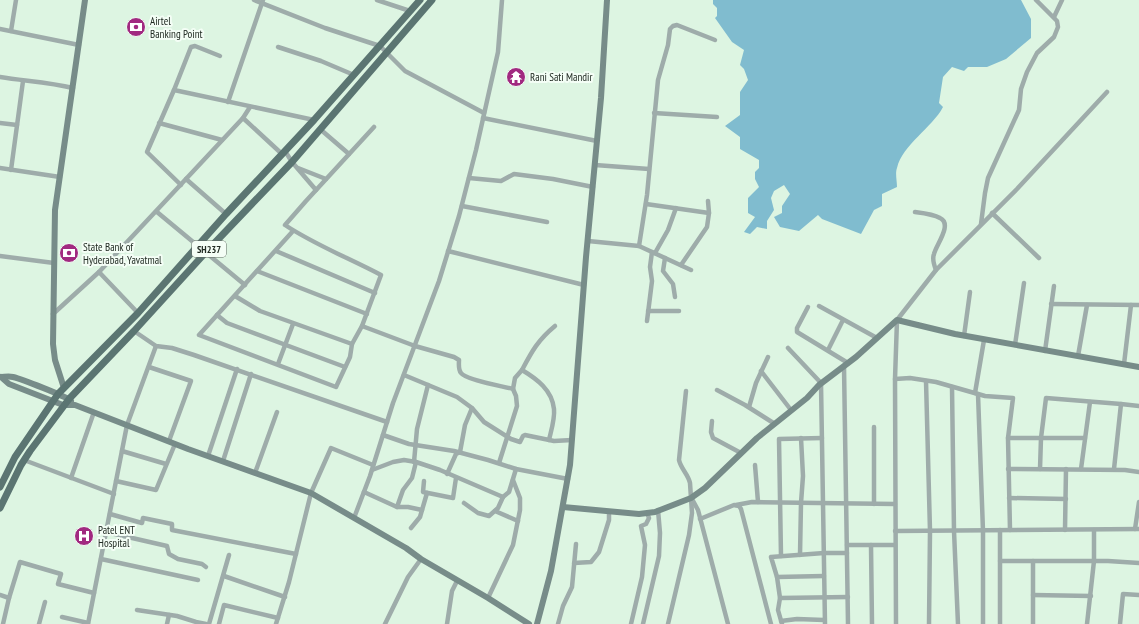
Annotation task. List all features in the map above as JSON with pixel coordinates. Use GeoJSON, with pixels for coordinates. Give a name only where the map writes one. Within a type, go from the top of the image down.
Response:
{"type":"FeatureCollection","features":[{"type":"Feature","properties":{"kind":"main road","name":"SH237"},"geometry":{"type":"LineString","coordinates":[[0,487],[15,457],[58,394],[138,313],[226,214],[314,120],[420,0]]}},
{"type":"Feature","properties":{"kind":"main road","name":"SH237"},"geometry":{"type":"LineString","coordinates":[[0,508],[24,460],[63,405],[292,162],[432,0]]}},
{"type":"Feature","properties":{"kind":"street"},"geometry":{"type":"LineString","coordinates":[[11,31],[16,0]]}},
{"type":"Feature","properties":{"kind":"street"},"geometry":{"type":"LineString","coordinates":[[64,388],[55,360],[53,344],[55,210],[85,0]]}},
{"type":"Feature","properties":{"kind":"street"},"geometry":{"type":"LineString","coordinates":[[254,0],[325,28],[380,46],[405,71],[483,115],[597,141]]}},
{"type":"Feature","properties":{"kind":"street"},"geometry":{"type":"LineString","coordinates":[[377,0],[410,11]]}},
{"type":"Feature","properties":{"kind":"street"},"geometry":{"type":"LineString","coordinates":[[354,518],[372,470],[387,422],[439,281],[462,206],[498,52],[502,0]]}},
{"type":"Feature","properties":{"kind":"street"},"geometry":{"type":"LineString","coordinates":[[537,624],[551,571],[570,465],[584,285],[601,98],[607,0]]}},
{"type":"Feature","properties":{"kind":"street"},"geometry":{"type":"LineString","coordinates":[[981,224],[988,178],[1019,110],[1021,89],[1027,72],[1037,53],[1054,37],[1057,32],[1057,22],[1054,17],[1036,0]]}},
{"type":"Feature","properties":{"kind":"street"},"geometry":{"type":"LineString","coordinates":[[1054,17],[1062,0]]}},
{"type":"Feature","properties":{"kind":"street"},"geometry":{"type":"LineString","coordinates":[[228,102],[262,2]]}},
{"type":"Feature","properties":{"kind":"street"},"geometry":{"type":"LineString","coordinates":[[639,246],[646,204],[658,80],[668,46],[671,27],[677,25],[715,40]]}},
{"type":"Feature","properties":{"kind":"street"},"geometry":{"type":"LineString","coordinates":[[0,29],[79,45]]}},
{"type":"Feature","properties":{"kind":"street"},"geometry":{"type":"LineString","coordinates":[[181,184],[147,152],[191,47],[195,46],[220,56]]}},
{"type":"Feature","properties":{"kind":"street"},"geometry":{"type":"LineString","coordinates":[[278,47],[354,75]]}},
{"type":"Feature","properties":{"kind":"street"},"geometry":{"type":"LineString","coordinates":[[0,77],[23,81],[36,81],[73,88]]}},
{"type":"Feature","properties":{"kind":"street"},"geometry":{"type":"LineString","coordinates":[[11,170],[23,81]]}},
{"type":"Feature","properties":{"kind":"street"},"geometry":{"type":"LineString","coordinates":[[174,90],[314,120]]}},
{"type":"Feature","properties":{"kind":"street"},"geometry":{"type":"LineString","coordinates":[[563,507],[634,514],[647,513],[691,498],[705,488],[741,453],[791,410],[808,398],[821,384],[897,320],[936,270],[1107,92]]}},
{"type":"Feature","properties":{"kind":"street"},"geometry":{"type":"LineString","coordinates":[[53,314],[99,272],[157,212],[243,118],[250,107]]}},
{"type":"Feature","properties":{"kind":"street"},"geometry":{"type":"LineString","coordinates":[[654,113],[716,117]]}},
{"type":"Feature","properties":{"kind":"street"},"geometry":{"type":"LineString","coordinates":[[243,118],[284,153],[316,190]]}},
{"type":"Feature","properties":{"kind":"street"},"geometry":{"type":"LineString","coordinates":[[0,123],[17,125]]}},
{"type":"Feature","properties":{"kind":"street"},"geometry":{"type":"LineString","coordinates":[[159,123],[222,140]]}},
{"type":"Feature","properties":{"kind":"street"},"geometry":{"type":"LineString","coordinates":[[293,231],[199,335],[336,387],[350,358],[352,344],[362,326],[381,275],[306,239],[285,225],[374,127]]}},
{"type":"Feature","properties":{"kind":"street"},"geometry":{"type":"LineString","coordinates":[[320,129],[349,154]]}},
{"type":"Feature","properties":{"kind":"street"},"geometry":{"type":"LineString","coordinates":[[595,165],[649,169]]}},
{"type":"Feature","properties":{"kind":"street"},"geometry":{"type":"LineString","coordinates":[[0,168],[60,177]]}},
{"type":"Feature","properties":{"kind":"street"},"geometry":{"type":"LineString","coordinates":[[297,168],[326,179]]}},
{"type":"Feature","properties":{"kind":"street"},"geometry":{"type":"LineString","coordinates":[[469,178],[501,181],[514,174],[553,179],[593,187]]}},
{"type":"Feature","properties":{"kind":"street"},"geometry":{"type":"LineString","coordinates":[[186,179],[226,214]]}},
{"type":"Feature","properties":{"kind":"street"},"geometry":{"type":"LineString","coordinates":[[681,265],[705,232],[709,213],[708,201]]}},
{"type":"Feature","properties":{"kind":"street"},"geometry":{"type":"LineString","coordinates":[[646,204],[709,213]]}},
{"type":"Feature","properties":{"kind":"street"},"geometry":{"type":"LineString","coordinates":[[462,206],[547,222]]}},
{"type":"Feature","properties":{"kind":"street"},"geometry":{"type":"LineString","coordinates":[[647,320],[652,281],[650,267],[653,252],[668,230],[676,208]]}},
{"type":"Feature","properties":{"kind":"street"},"geometry":{"type":"LineString","coordinates":[[157,212],[245,285]]}},
{"type":"Feature","properties":{"kind":"street"},"geometry":{"type":"LineString","coordinates":[[915,212],[940,218],[944,222],[944,231],[934,254],[936,270]]}},
{"type":"Feature","properties":{"kind":"street"},"geometry":{"type":"LineString","coordinates":[[992,213],[1038,258]]}},
{"type":"Feature","properties":{"kind":"street"},"geometry":{"type":"LineString","coordinates":[[588,241],[639,246],[691,270]]}},
{"type":"Feature","properties":{"kind":"street"},"geometry":{"type":"LineString","coordinates":[[276,251],[375,292]]}},
{"type":"Feature","properties":{"kind":"street"},"geometry":{"type":"LineString","coordinates":[[448,251],[584,285]]}},
{"type":"Feature","properties":{"kind":"street"},"geometry":{"type":"LineString","coordinates":[[0,256],[54,263]]}},
{"type":"Feature","properties":{"kind":"street"},"geometry":{"type":"LineString","coordinates":[[665,258],[663,268],[664,273],[673,284],[675,297]]}},
{"type":"Feature","properties":{"kind":"street"},"geometry":{"type":"LineString","coordinates":[[257,271],[367,314]]}},
{"type":"Feature","properties":{"kind":"street"},"geometry":{"type":"LineString","coordinates":[[99,272],[138,313]]}},
{"type":"Feature","properties":{"kind":"street"},"geometry":{"type":"LineString","coordinates":[[1015,345],[1024,283]]}},
{"type":"Feature","properties":{"kind":"street"},"geometry":{"type":"LineString","coordinates":[[1045,351],[1054,286]]}},
{"type":"Feature","properties":{"kind":"street"},"geometry":{"type":"LineString","coordinates":[[964,336],[970,292]]}},
{"type":"Feature","properties":{"kind":"street"},"geometry":{"type":"LineString","coordinates":[[235,296],[260,311],[352,344]]}},
{"type":"Feature","properties":{"kind":"street"},"geometry":{"type":"LineString","coordinates":[[1051,304],[1139,306]]}},
{"type":"Feature","properties":{"kind":"street"},"geometry":{"type":"LineString","coordinates":[[1078,356],[1087,305]]}},
{"type":"Feature","properties":{"kind":"street"},"geometry":{"type":"LineString","coordinates":[[1124,364],[1131,305]]}},
{"type":"Feature","properties":{"kind":"street"},"geometry":{"type":"LineString","coordinates":[[819,306],[877,338]]}},
{"type":"Feature","properties":{"kind":"street"},"geometry":{"type":"LineString","coordinates":[[808,308],[797,328],[797,332],[828,350],[846,364]]}},
{"type":"Feature","properties":{"kind":"street"},"geometry":{"type":"LineString","coordinates":[[648,311],[679,311]]}},
{"type":"Feature","properties":{"kind":"street"},"geometry":{"type":"LineString","coordinates":[[217,315],[227,322],[345,367]]}},
{"type":"Feature","properties":{"kind":"street"},"geometry":{"type":"LineString","coordinates":[[828,350],[843,320]]}},
{"type":"Feature","properties":{"kind":"street"},"geometry":{"type":"LineString","coordinates":[[897,320],[926,328],[984,340],[1139,367]]}},
{"type":"Feature","properties":{"kind":"street"},"geometry":{"type":"LineString","coordinates":[[896,624],[895,379],[897,320]]}},
{"type":"Feature","properties":{"kind":"street"},"geometry":{"type":"LineString","coordinates":[[278,364],[293,324]]}},
{"type":"Feature","properties":{"kind":"street"},"geometry":{"type":"LineString","coordinates":[[362,326],[415,346],[454,357],[459,360],[458,368],[461,374],[471,379],[513,389]]}},
{"type":"Feature","properties":{"kind":"street"},"geometry":{"type":"LineString","coordinates":[[499,463],[517,406],[516,396],[513,389],[515,378],[522,370],[530,354],[542,337],[555,326]]}},
{"type":"Feature","properties":{"kind":"street"},"geometry":{"type":"LineString","coordinates":[[134,331],[156,346],[172,348],[237,369],[387,422]]}},
{"type":"Feature","properties":{"kind":"street"},"geometry":{"type":"LineString","coordinates":[[982,624],[983,530],[976,394],[984,340]]}},
{"type":"Feature","properties":{"kind":"street"},"geometry":{"type":"LineString","coordinates":[[62,617],[88,623],[127,425],[156,346]]}},
{"type":"Feature","properties":{"kind":"street"},"geometry":{"type":"LineString","coordinates":[[788,348],[821,384],[824,552],[824,622],[797,619],[781,622],[778,610],[780,598],[777,577],[771,557],[824,552],[847,553]]}},
{"type":"Feature","properties":{"kind":"street"},"geometry":{"type":"LineString","coordinates":[[749,407],[756,382],[768,357]]}},
{"type":"Feature","properties":{"kind":"street"},"geometry":{"type":"LineString","coordinates":[[846,364],[848,624]]}},
{"type":"Feature","properties":{"kind":"street"},"geometry":{"type":"LineString","coordinates":[[116,481],[156,490],[166,464],[191,381],[149,367]]}},
{"type":"Feature","properties":{"kind":"street"},"geometry":{"type":"LineString","coordinates":[[208,456],[237,369]]}},
{"type":"Feature","properties":{"kind":"street"},"geometry":{"type":"LineString","coordinates":[[522,370],[536,379],[547,390],[551,399],[554,410],[549,440]]}},
{"type":"Feature","properties":{"kind":"street"},"geometry":{"type":"LineString","coordinates":[[761,371],[791,410]]}},
{"type":"Feature","properties":{"kind":"street"},"geometry":{"type":"LineString","coordinates":[[223,461],[251,374]]}},
{"type":"Feature","properties":{"kind":"street"},"geometry":{"type":"LineString","coordinates":[[404,375],[457,397],[472,408],[484,422],[507,437],[520,442],[522,436],[526,434],[554,441],[572,440]]}},
{"type":"Feature","properties":{"kind":"street"},"geometry":{"type":"LineString","coordinates":[[1,377],[12,376],[69,399],[75,405]]}},
{"type":"Feature","properties":{"kind":"street"},"geometry":{"type":"LineString","coordinates":[[1,377],[9,384],[63,405],[75,405],[172,443],[311,492],[413,552],[421,559],[529,624]]}},
{"type":"Feature","properties":{"kind":"street"},"geometry":{"type":"LineString","coordinates":[[895,379],[910,378],[985,396],[1013,398],[1008,438],[1010,530]]}},
{"type":"Feature","properties":{"kind":"street"},"geometry":{"type":"LineString","coordinates":[[926,381],[930,531],[929,624]]}},
{"type":"Feature","properties":{"kind":"street"},"geometry":{"type":"LineString","coordinates":[[398,507],[403,490],[412,478],[415,462],[417,429],[428,385]]}},
{"type":"Feature","properties":{"kind":"street"},"geometry":{"type":"LineString","coordinates":[[952,387],[954,531],[958,624]]}},
{"type":"Feature","properties":{"kind":"street"},"geometry":{"type":"LineString","coordinates":[[717,390],[749,407],[775,424]]}},
{"type":"Feature","properties":{"kind":"street"},"geometry":{"type":"LineString","coordinates":[[668,624],[689,535],[692,513],[689,478],[682,468],[679,460],[686,391]]}},
{"type":"Feature","properties":{"kind":"street"},"geometry":{"type":"LineString","coordinates":[[1040,469],[1041,438],[1046,398],[1139,406]]}},
{"type":"Feature","properties":{"kind":"street"},"geometry":{"type":"LineString","coordinates":[[1082,469],[1090,402]]}},
{"type":"Feature","properties":{"kind":"street"},"geometry":{"type":"LineString","coordinates":[[1114,470],[1121,404]]}},
{"type":"Feature","properties":{"kind":"street"},"geometry":{"type":"LineString","coordinates":[[448,474],[456,454],[460,452],[464,425],[472,408]]}},
{"type":"Feature","properties":{"kind":"street"},"geometry":{"type":"LineString","coordinates":[[71,478],[94,412]]}},
{"type":"Feature","properties":{"kind":"street"},"geometry":{"type":"LineString","coordinates":[[255,473],[277,412]]}},
{"type":"Feature","properties":{"kind":"street"},"geometry":{"type":"LineString","coordinates":[[712,421],[711,432],[714,438],[741,453]]}},
{"type":"Feature","properties":{"kind":"street"},"geometry":{"type":"LineString","coordinates":[[874,427],[874,504]]}},
{"type":"Feature","properties":{"kind":"street"},"geometry":{"type":"LineString","coordinates":[[383,434],[416,445],[460,452],[516,469],[568,479]]}},
{"type":"Feature","properties":{"kind":"street"},"geometry":{"type":"LineString","coordinates":[[800,555],[800,503],[803,476],[801,438]]}},
{"type":"Feature","properties":{"kind":"street"},"geometry":{"type":"LineString","coordinates":[[781,556],[779,439],[822,438]]}},
{"type":"Feature","properties":{"kind":"street"},"geometry":{"type":"LineString","coordinates":[[1008,438],[1085,438]]}},
{"type":"Feature","properties":{"kind":"street"},"geometry":{"type":"LineString","coordinates":[[276,624],[285,597],[311,492],[331,448],[373,465]]}},
{"type":"Feature","properties":{"kind":"street"},"geometry":{"type":"LineString","coordinates":[[122,451],[166,464]]}},
{"type":"Feature","properties":{"kind":"street"},"geometry":{"type":"LineString","coordinates":[[24,460],[114,494]]}},
{"type":"Feature","properties":{"kind":"street"},"geometry":{"type":"LineString","coordinates":[[372,470],[393,462],[404,460],[415,462],[503,497]]}},
{"type":"Feature","properties":{"kind":"street"},"geometry":{"type":"LineString","coordinates":[[755,465],[758,502]]}},
{"type":"Feature","properties":{"kind":"street"},"geometry":{"type":"LineString","coordinates":[[464,503],[478,513],[490,516],[498,508],[503,497],[508,492],[516,469]]}},
{"type":"Feature","properties":{"kind":"street"},"geometry":{"type":"LineString","coordinates":[[1008,469],[1082,469],[1139,472]]}},
{"type":"Feature","properties":{"kind":"street"},"geometry":{"type":"LineString","coordinates":[[1065,530],[1066,469]]}},
{"type":"Feature","properties":{"kind":"street"},"geometry":{"type":"LineString","coordinates":[[424,481],[423,492],[453,498],[456,478]]}},
{"type":"Feature","properties":{"kind":"street"},"geometry":{"type":"LineString","coordinates":[[488,598],[510,553],[518,521],[520,498],[513,480]]}},
{"type":"Feature","properties":{"kind":"street"},"geometry":{"type":"LineString","coordinates":[[364,492],[398,507],[408,507],[422,510]]}},
{"type":"Feature","properties":{"kind":"street"},"geometry":{"type":"LineString","coordinates":[[411,528],[420,517],[427,493]]}},
{"type":"Feature","properties":{"kind":"street"},"geometry":{"type":"LineString","coordinates":[[691,498],[698,510],[728,624]]}},
{"type":"Feature","properties":{"kind":"street"},"geometry":{"type":"LineString","coordinates":[[1009,498],[1066,499]]}},
{"type":"Feature","properties":{"kind":"street"},"geometry":{"type":"LineString","coordinates":[[700,519],[736,505],[758,502],[895,504]]}},
{"type":"Feature","properties":{"kind":"street"},"geometry":{"type":"LineString","coordinates":[[895,531],[1137,529],[1139,502]]}},
{"type":"Feature","properties":{"kind":"street"},"geometry":{"type":"LineString","coordinates":[[736,505],[741,509],[771,624]]}},
{"type":"Feature","properties":{"kind":"street"},"geometry":{"type":"LineString","coordinates":[[643,624],[659,556],[660,533],[658,510]]}},
{"type":"Feature","properties":{"kind":"street"},"geometry":{"type":"LineString","coordinates":[[495,511],[518,521]]}},
{"type":"Feature","properties":{"kind":"street"},"geometry":{"type":"LineString","coordinates":[[574,565],[591,562],[599,552],[610,512]]}},
{"type":"Feature","properties":{"kind":"street"},"geometry":{"type":"LineString","coordinates":[[631,624],[642,577],[645,545],[641,526],[646,524],[649,518],[647,513]]}},
{"type":"Feature","properties":{"kind":"street"},"geometry":{"type":"LineString","coordinates":[[110,514],[142,523],[143,518],[172,524],[172,530],[296,554]]}},
{"type":"Feature","properties":{"kind":"street"},"geometry":{"type":"LineString","coordinates":[[1000,530],[1000,624]]}},
{"type":"Feature","properties":{"kind":"street"},"geometry":{"type":"LineString","coordinates":[[1087,624],[1094,561],[1094,530]]}},
{"type":"Feature","properties":{"kind":"street"},"geometry":{"type":"LineString","coordinates":[[106,532],[167,546],[169,554],[178,559],[202,564],[206,567]]}},
{"type":"Feature","properties":{"kind":"street"},"geometry":{"type":"LineString","coordinates":[[558,624],[563,606],[572,587],[576,544]]}},
{"type":"Feature","properties":{"kind":"street"},"geometry":{"type":"LineString","coordinates":[[847,545],[895,546]]}},
{"type":"Feature","properties":{"kind":"street"},"geometry":{"type":"LineString","coordinates":[[871,545],[872,624]]}},
{"type":"Feature","properties":{"kind":"street"},"geometry":{"type":"LineString","coordinates":[[209,624],[229,555]]}},
{"type":"Feature","properties":{"kind":"street"},"geometry":{"type":"LineString","coordinates":[[101,559],[198,580]]}},
{"type":"Feature","properties":{"kind":"street"},"geometry":{"type":"LineString","coordinates":[[385,624],[408,577],[421,559]]}},
{"type":"Feature","properties":{"kind":"street"},"geometry":{"type":"LineString","coordinates":[[1000,561],[1094,561],[1139,563]]}},
{"type":"Feature","properties":{"kind":"street"},"geometry":{"type":"LineString","coordinates":[[1033,561],[1033,624]]}},
{"type":"Feature","properties":{"kind":"street"},"geometry":{"type":"LineString","coordinates":[[3,624],[20,562],[61,574],[58,584],[94,593]]}},
{"type":"Feature","properties":{"kind":"street"},"geometry":{"type":"LineString","coordinates":[[224,576],[285,597]]}},
{"type":"Feature","properties":{"kind":"street"},"geometry":{"type":"LineString","coordinates":[[777,577],[824,576]]}},
{"type":"Feature","properties":{"kind":"street"},"geometry":{"type":"LineString","coordinates":[[447,624],[452,590],[457,581]]}},
{"type":"Feature","properties":{"kind":"street"},"geometry":{"type":"LineString","coordinates":[[1120,624],[1123,594],[1139,595]]}},
{"type":"Feature","properties":{"kind":"street"},"geometry":{"type":"LineString","coordinates":[[0,595],[9,598]]}},
{"type":"Feature","properties":{"kind":"street"},"geometry":{"type":"LineString","coordinates":[[1033,595],[1091,596]]}},
{"type":"Feature","properties":{"kind":"street"},"geometry":{"type":"LineString","coordinates":[[780,598],[823,596],[848,597]]}},
{"type":"Feature","properties":{"kind":"street"},"geometry":{"type":"LineString","coordinates":[[39,624],[45,602]]}},
{"type":"Feature","properties":{"kind":"street"},"geometry":{"type":"LineString","coordinates":[[219,624],[224,605],[278,618]]}},
{"type":"Feature","properties":{"kind":"street"},"geometry":{"type":"LineString","coordinates":[[137,610],[177,616],[206,624]]}},
{"type":"Feature","properties":{"kind":"street"},"geometry":{"type":"LineString","coordinates":[[167,624],[169,615]]}},
{"type":"Feature","properties":{"kind":"water"},"geometry":{"type":"Polygon","coordinates":[[[713,0],[1021,0],[1031,19],[1031,38],[1006,59],[987,67],[968,67],[964,71],[952,67],[943,77],[939,103],[943,107],[932,122],[905,151],[896,170],[897,187],[882,194],[882,206],[874,210],[861,234],[822,219],[818,215],[799,231],[780,227],[774,217],[782,213],[782,206],[790,194],[784,185],[774,191],[771,198],[774,210],[767,221],[767,229],[757,227],[750,234],[744,232],[755,217],[748,213],[748,198],[759,187],[755,179],[755,172],[759,168],[759,160],[740,149],[740,137],[725,126],[740,115],[740,92],[748,80],[744,69],[740,65],[744,50],[732,42],[715,18],[717,16],[717,8],[713,4],[713,0]]]}},
{"type":"Feature","properties":{"kind":"place","name":"Airtel Banking Point"},"geometry":{"type":"Point","coordinates":[136,27]}},
{"type":"Feature","properties":{"kind":"place","name":"Rani Sati Mandir"},"geometry":{"type":"Point","coordinates":[516,77]}},
{"type":"Feature","properties":{"kind":"place","name":"State Bank of Hyderabad, Yavatmal"},"geometry":{"type":"Point","coordinates":[69,253]}},
{"type":"Feature","properties":{"kind":"place","name":"Patel ENT Hospital"},"geometry":{"type":"Point","coordinates":[84,536]}}]}
